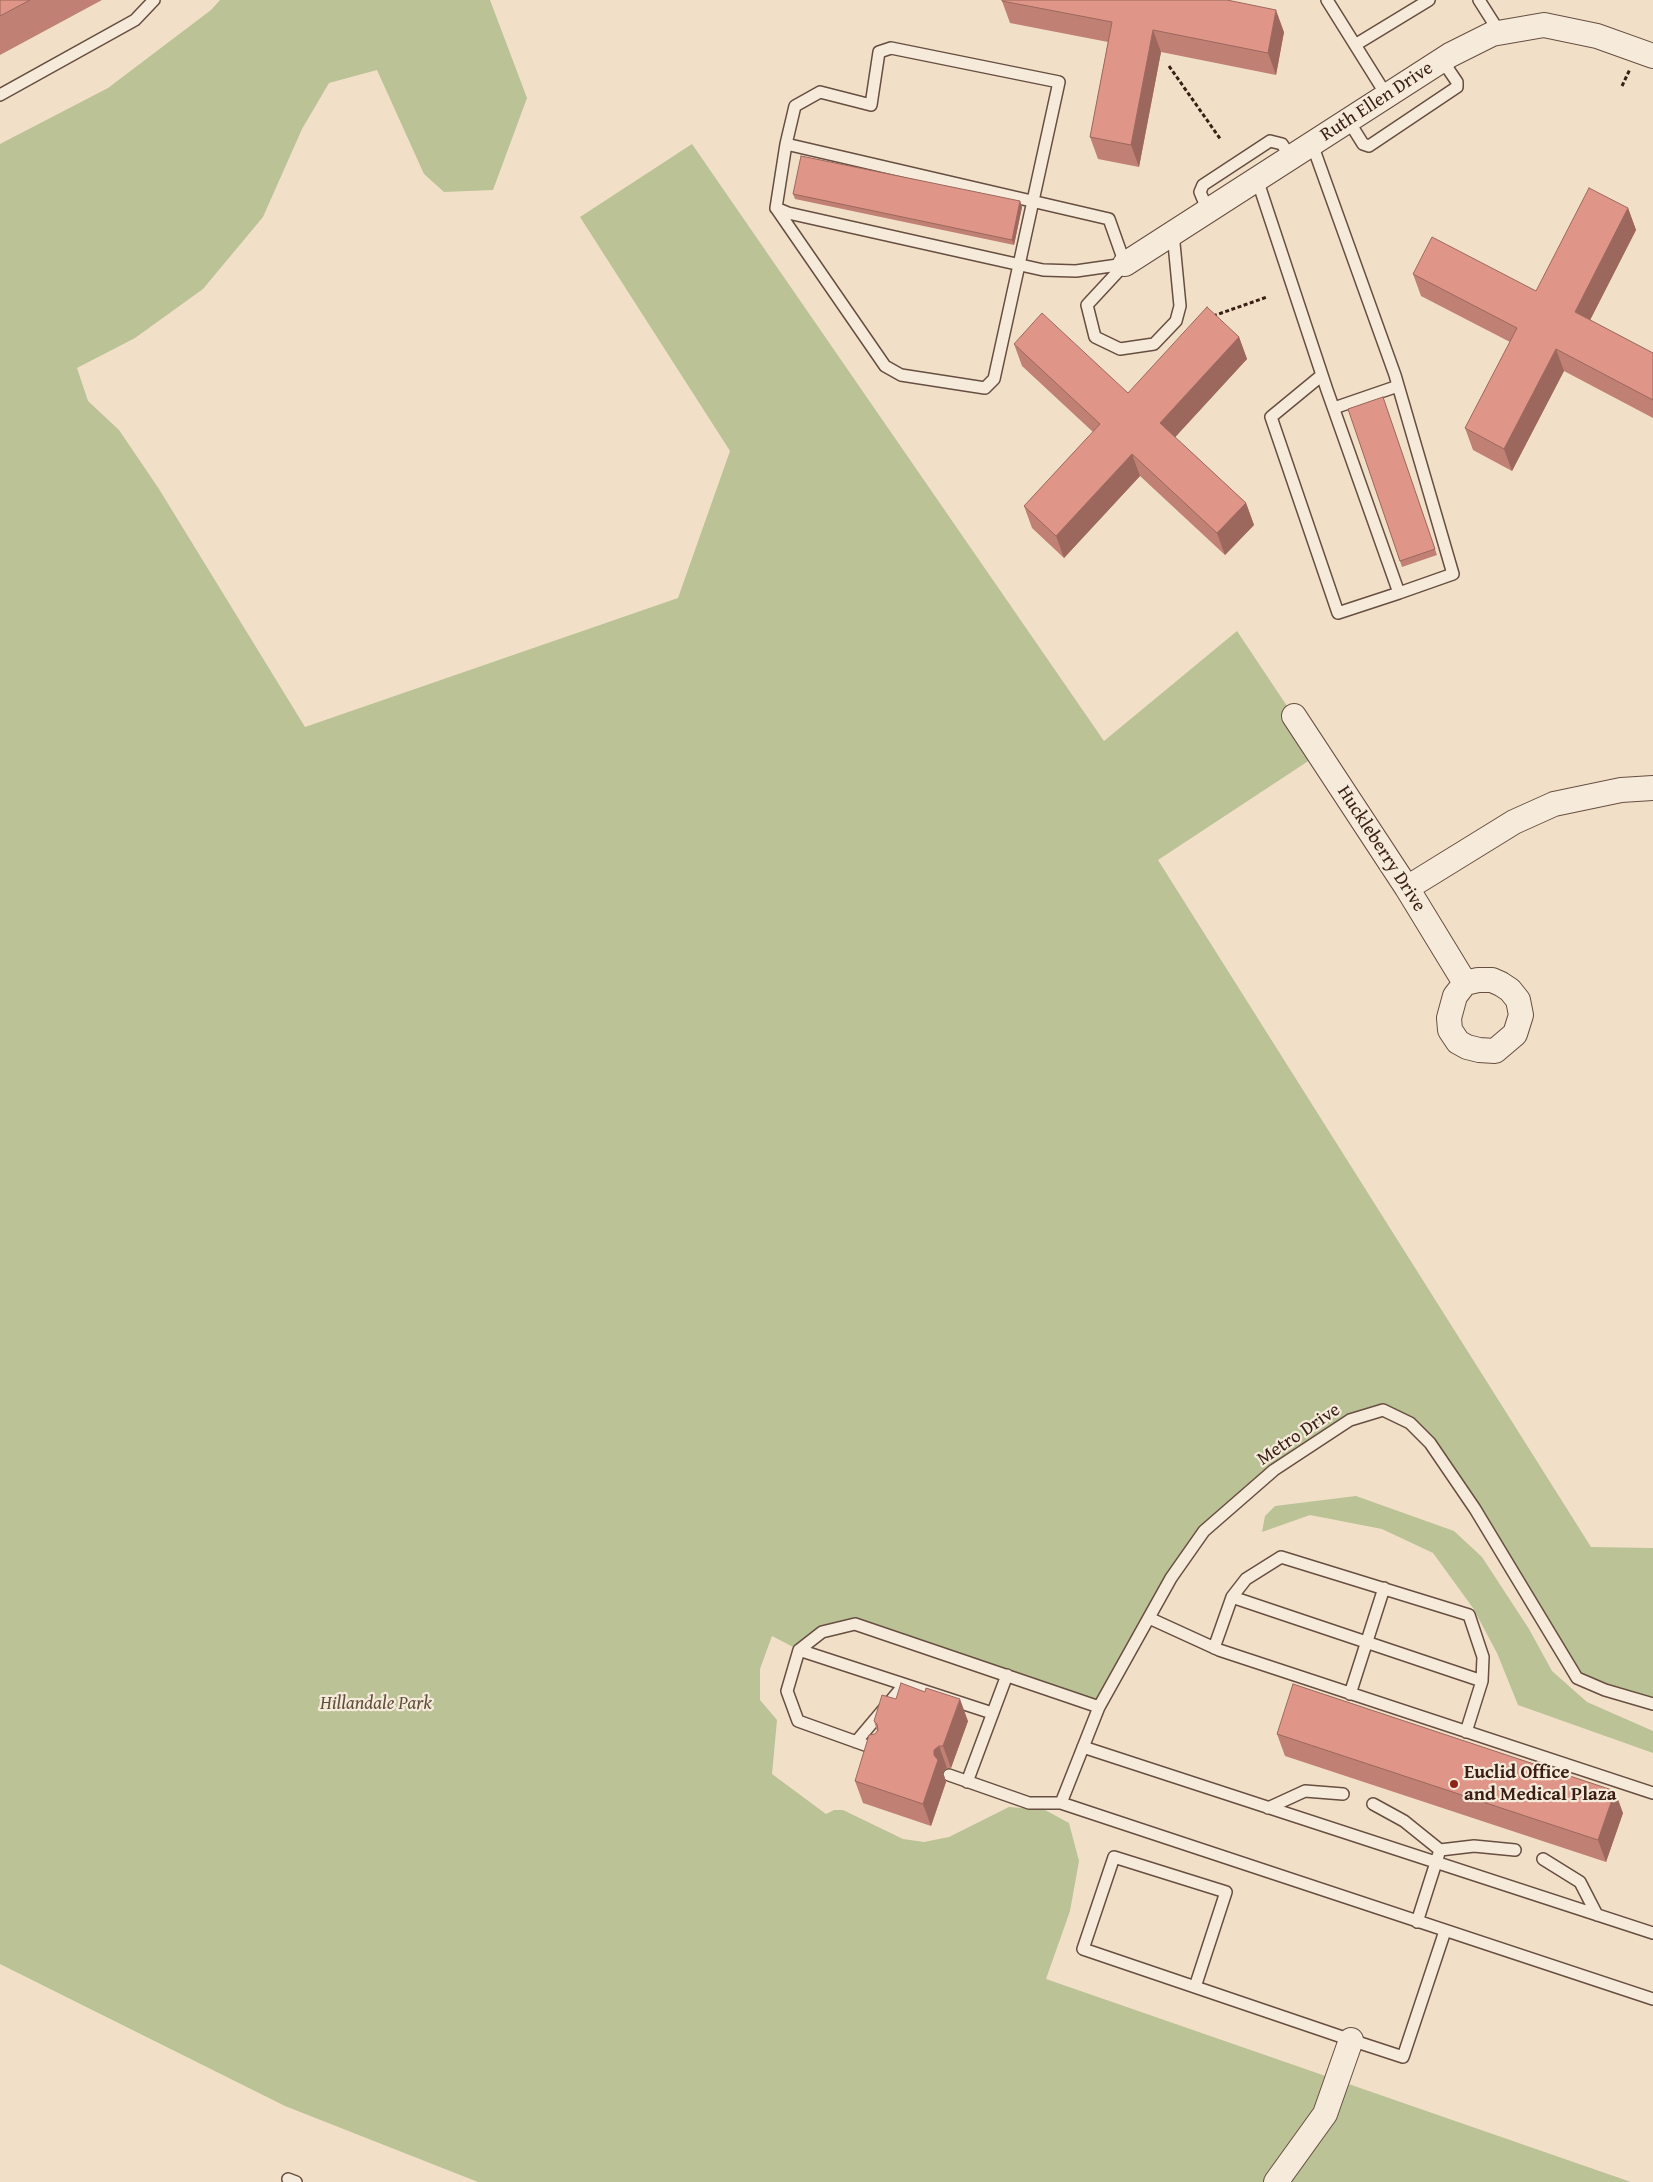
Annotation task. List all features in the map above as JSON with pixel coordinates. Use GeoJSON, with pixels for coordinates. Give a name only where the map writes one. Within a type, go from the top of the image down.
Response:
{"type":"FeatureCollection","features":[{"type":"Feature","properties":{"kind":"street","name":"Ruth Ellen Drive"},"geometry":{"type":"LineString","coordinates":[[1125,264],[1442,60],[1492,34],[1544,25],[1598,36],[1653,56]]}},
{"type":"Feature","properties":{"kind":"street","name":"Huckleberry Drive"},"geometry":{"type":"LineString","coordinates":[[1294,716],[1407,888],[1465,983]]}},
{"type":"Feature","properties":{"kind":"street"},"geometry":{"type":"LineString","coordinates":[[1407,888],[1514,822],[1554,804],[1621,790],[1653,788]]}},
{"type":"Feature","properties":{"kind":"street"},"geometry":{"type":"LineString","coordinates":[[1276,2182],[1325,2114],[1351,2040]]}},
{"type":"Feature","properties":{"kind":"lane"},"geometry":{"type":"LineString","coordinates":[[0,95],[135,20],[154,0]]}},
{"type":"Feature","properties":{"kind":"lane"},"geometry":{"type":"LineString","coordinates":[[1327,0],[1387,96]]}},
{"type":"Feature","properties":{"kind":"lane"},"geometry":{"type":"LineString","coordinates":[[1405,0],[1412,10]]}},
{"type":"Feature","properties":{"kind":"lane"},"geometry":{"type":"LineString","coordinates":[[1355,45],[1429,0]]}},
{"type":"Feature","properties":{"kind":"lane"},"geometry":{"type":"LineString","coordinates":[[1479,0],[1500,33]]}},
{"type":"Feature","properties":{"kind":"lane"},"geometry":{"type":"LineString","coordinates":[[891,48],[1059,82],[1032,201],[1020,265],[994,379],[985,388],[901,375],[885,366],[776,208],[786,144],[795,106],[820,92],[871,105],[880,52],[891,48]]}},
{"type":"Feature","properties":{"kind":"lane"},"geometry":{"type":"LineString","coordinates":[[1348,120],[1363,144],[1370,146],[1457,87],[1457,82],[1442,60]]}},
{"type":"Feature","properties":{"kind":"lane"},"geometry":{"type":"LineString","coordinates":[[1208,211],[1200,192],[1203,185],[1270,141],[1282,144],[1291,158]]}},
{"type":"Feature","properties":{"kind":"lane"},"geometry":{"type":"LineString","coordinates":[[786,144],[1109,219],[1125,264]]}},
{"type":"Feature","properties":{"kind":"lane"},"geometry":{"type":"LineString","coordinates":[[1312,144],[1398,386],[1453,574],[1338,613],[1271,416],[1322,374]]}},
{"type":"Feature","properties":{"kind":"lane"},"geometry":{"type":"LineString","coordinates":[[1257,179],[1322,374],[1399,592]]}},
{"type":"Feature","properties":{"kind":"lane"},"geometry":{"type":"LineString","coordinates":[[776,208],[788,213],[1043,270],[1076,271],[1125,264]]}},
{"type":"Feature","properties":{"kind":"lane"},"geometry":{"type":"LineString","coordinates":[[1125,264],[1086,305],[1095,337],[1120,349],[1154,344],[1176,321],[1180,306],[1173,233]]}},
{"type":"Feature","properties":{"kind":"lane"},"geometry":{"type":"LineString","coordinates":[[1334,408],[1398,386]]}},
{"type":"Feature","properties":{"kind":"lane","name":"Metro Drive"},"geometry":{"type":"LineString","coordinates":[[1061,1803],[1099,1707],[1171,1578],[1204,1531],[1274,1470],[1350,1420],[1383,1410],[1410,1423],[1430,1443],[1475,1509],[1577,1678],[1605,1690],[1653,1704]]}},
{"type":"Feature","properties":{"kind":"lane"},"geometry":{"type":"LineString","coordinates":[[1214,1648],[1232,1597],[1246,1579],[1281,1557],[1469,1615],[1483,1657],[1482,1681],[1466,1732]]}},
{"type":"Feature","properties":{"kind":"lane"},"geometry":{"type":"LineString","coordinates":[[1350,1694],[1384,1588]]}},
{"type":"Feature","properties":{"kind":"lane"},"geometry":{"type":"LineString","coordinates":[[1232,1597],[1482,1681]]}},
{"type":"Feature","properties":{"kind":"lane"},"geometry":{"type":"LineString","coordinates":[[1149,1618],[1214,1648],[1653,1793]]}},
{"type":"Feature","properties":{"kind":"lane"},"geometry":{"type":"LineString","coordinates":[[879,1750],[798,1722],[787,1691],[799,1650],[822,1632],[855,1624],[1099,1707]]}},
{"type":"Feature","properties":{"kind":"lane"},"geometry":{"type":"LineString","coordinates":[[799,1650],[992,1713]]}},
{"type":"Feature","properties":{"kind":"lane"},"geometry":{"type":"LineString","coordinates":[[967,1782],[1007,1675]]}},
{"type":"Feature","properties":{"kind":"lane"},"geometry":{"type":"LineString","coordinates":[[856,1742],[904,1685]]}},
{"type":"Feature","properties":{"kind":"lane"},"geometry":{"type":"LineString","coordinates":[[1083,1748],[1653,1933]]}},
{"type":"Feature","properties":{"kind":"lane"},"geometry":{"type":"LineString","coordinates":[[949,1775],[1029,1803],[1061,1803],[1653,1999]]}},
{"type":"Feature","properties":{"kind":"lane"},"geometry":{"type":"LineString","coordinates":[[1268,1808],[1305,1791],[1343,1794]]}},
{"type":"Feature","properties":{"kind":"lane"},"geometry":{"type":"LineString","coordinates":[[1373,1804],[1404,1821],[1440,1850],[1474,1846],[1515,1850]]}},
{"type":"Feature","properties":{"kind":"lane"},"geometry":{"type":"LineString","coordinates":[[1417,1922],[1440,1850]]}},
{"type":"Feature","properties":{"kind":"lane"},"geometry":{"type":"LineString","coordinates":[[1195,1987],[1226,1892],[1114,1857],[1083,1948],[1195,1987],[1403,2057],[1445,1931]]}},
{"type":"Feature","properties":{"kind":"lane"},"geometry":{"type":"LineString","coordinates":[[1543,1859],[1580,1882],[1597,1915]]}},
{"type":"Feature","properties":{"kind":"path"},"geometry":{"type":"LineString","coordinates":[[1169,66],[1221,140]]}},
{"type":"Feature","properties":{"kind":"path"},"geometry":{"type":"LineString","coordinates":[[1622,86],[1631,66]]}},
{"type":"Feature","properties":{"kind":"path"},"geometry":{"type":"LineString","coordinates":[[1204,319],[1266,297]]}},
{"type":"Feature","properties":{"kind":"green space","name":"Hillandale Park"},"geometry":{"type":"Polygon","coordinates":[[[220,0],[490,0],[527,98],[493,190],[444,192],[424,174],[377,70],[329,83],[302,129],[263,217],[203,289],[135,338],[77,368],[88,401],[119,430],[159,489],[305,727],[678,598],[730,451],[580,217],[692,144],[1104,741],[1237,631],[1319,754],[1158,860],[1591,1547],[1653,1548],[1653,1704],[1577,1678],[1430,1443],[1383,1410],[1350,1420],[1275,1470],[1204,1531],[1099,1707],[855,1624],[822,1632],[799,1650],[772,1636],[760,1669],[760,1700],[777,1720],[772,1774],[826,1814],[834,1810],[843,1810],[903,1839],[924,1842],[949,1837],[1009,1807],[1045,1810],[1069,1823],[1079,1861],[1070,1911],[1046,1979],[1631,2182],[478,2182],[285,2106],[0,1964],[0,144],[108,88],[211,10],[220,0]]]}},
{"type":"Feature","properties":{"kind":"green space"},"geometry":{"type":"Polygon","coordinates":[[[1356,1496],[1454,1531],[1482,1557],[1529,1629],[1552,1671],[1587,1702],[1653,1731],[1653,1753],[1518,1705],[1497,1653],[1473,1608],[1433,1553],[1382,1529],[1310,1515],[1262,1532],[1265,1516],[1275,1506],[1356,1496]]]}},
{"type":"Feature","properties":{"kind":"building"},"geometry":{"type":"Polygon","coordinates":[[[0,0],[30,0],[0,16],[0,0]]]}},
{"type":"Feature","properties":{"kind":"building"},"geometry":{"type":"Polygon","coordinates":[[[1002,0],[1227,0],[1276,10],[1268,53],[1153,30],[1131,145],[1090,137],[1112,22],[1002,0]]]}},
{"type":"Feature","properties":{"kind":"building"},"geometry":{"type":"Polygon","coordinates":[[[801,156],[1020,201],[1012,240],[793,194],[801,156]]]}},
{"type":"Feature","properties":{"kind":"building"},"geometry":{"type":"Polygon","coordinates":[[[1589,188],[1628,208],[1575,312],[1653,353],[1653,400],[1556,349],[1504,449],[1465,428],[1517,328],[1413,274],[1432,237],[1536,291],[1589,188]]]}},
{"type":"Feature","properties":{"kind":"building"},"geometry":{"type":"Polygon","coordinates":[[[1207,307],[1239,337],[1160,423],[1246,503],[1217,533],[1132,454],[1056,536],[1024,506],[1100,424],[1014,344],[1042,313],[1128,393],[1207,307]]]}},
{"type":"Feature","properties":{"kind":"building"},"geometry":{"type":"Polygon","coordinates":[[[1383,397],[1435,549],[1400,561],[1348,409],[1383,397]]]}},
{"type":"Feature","properties":{"kind":"building"},"geometry":{"type":"Polygon","coordinates":[[[901,1683],[925,1692],[926,1688],[960,1699],[943,1746],[939,1746],[934,1750],[934,1755],[938,1760],[923,1804],[855,1781],[869,1735],[875,1734],[878,1730],[877,1724],[874,1721],[882,1695],[896,1699],[901,1683]]]}},
{"type":"Feature","properties":{"kind":"building","name":"Euclid Office and Medical Plaza"},"geometry":{"type":"Polygon","coordinates":[[[1293,1684],[1615,1791],[1598,1840],[1277,1734],[1293,1684]]]}},
{"type":"Feature","properties":{"kind":"place","name":"Euclid Office and Medical Plaza"},"geometry":{"type":"Point","coordinates":[1454,1784]}}]}
